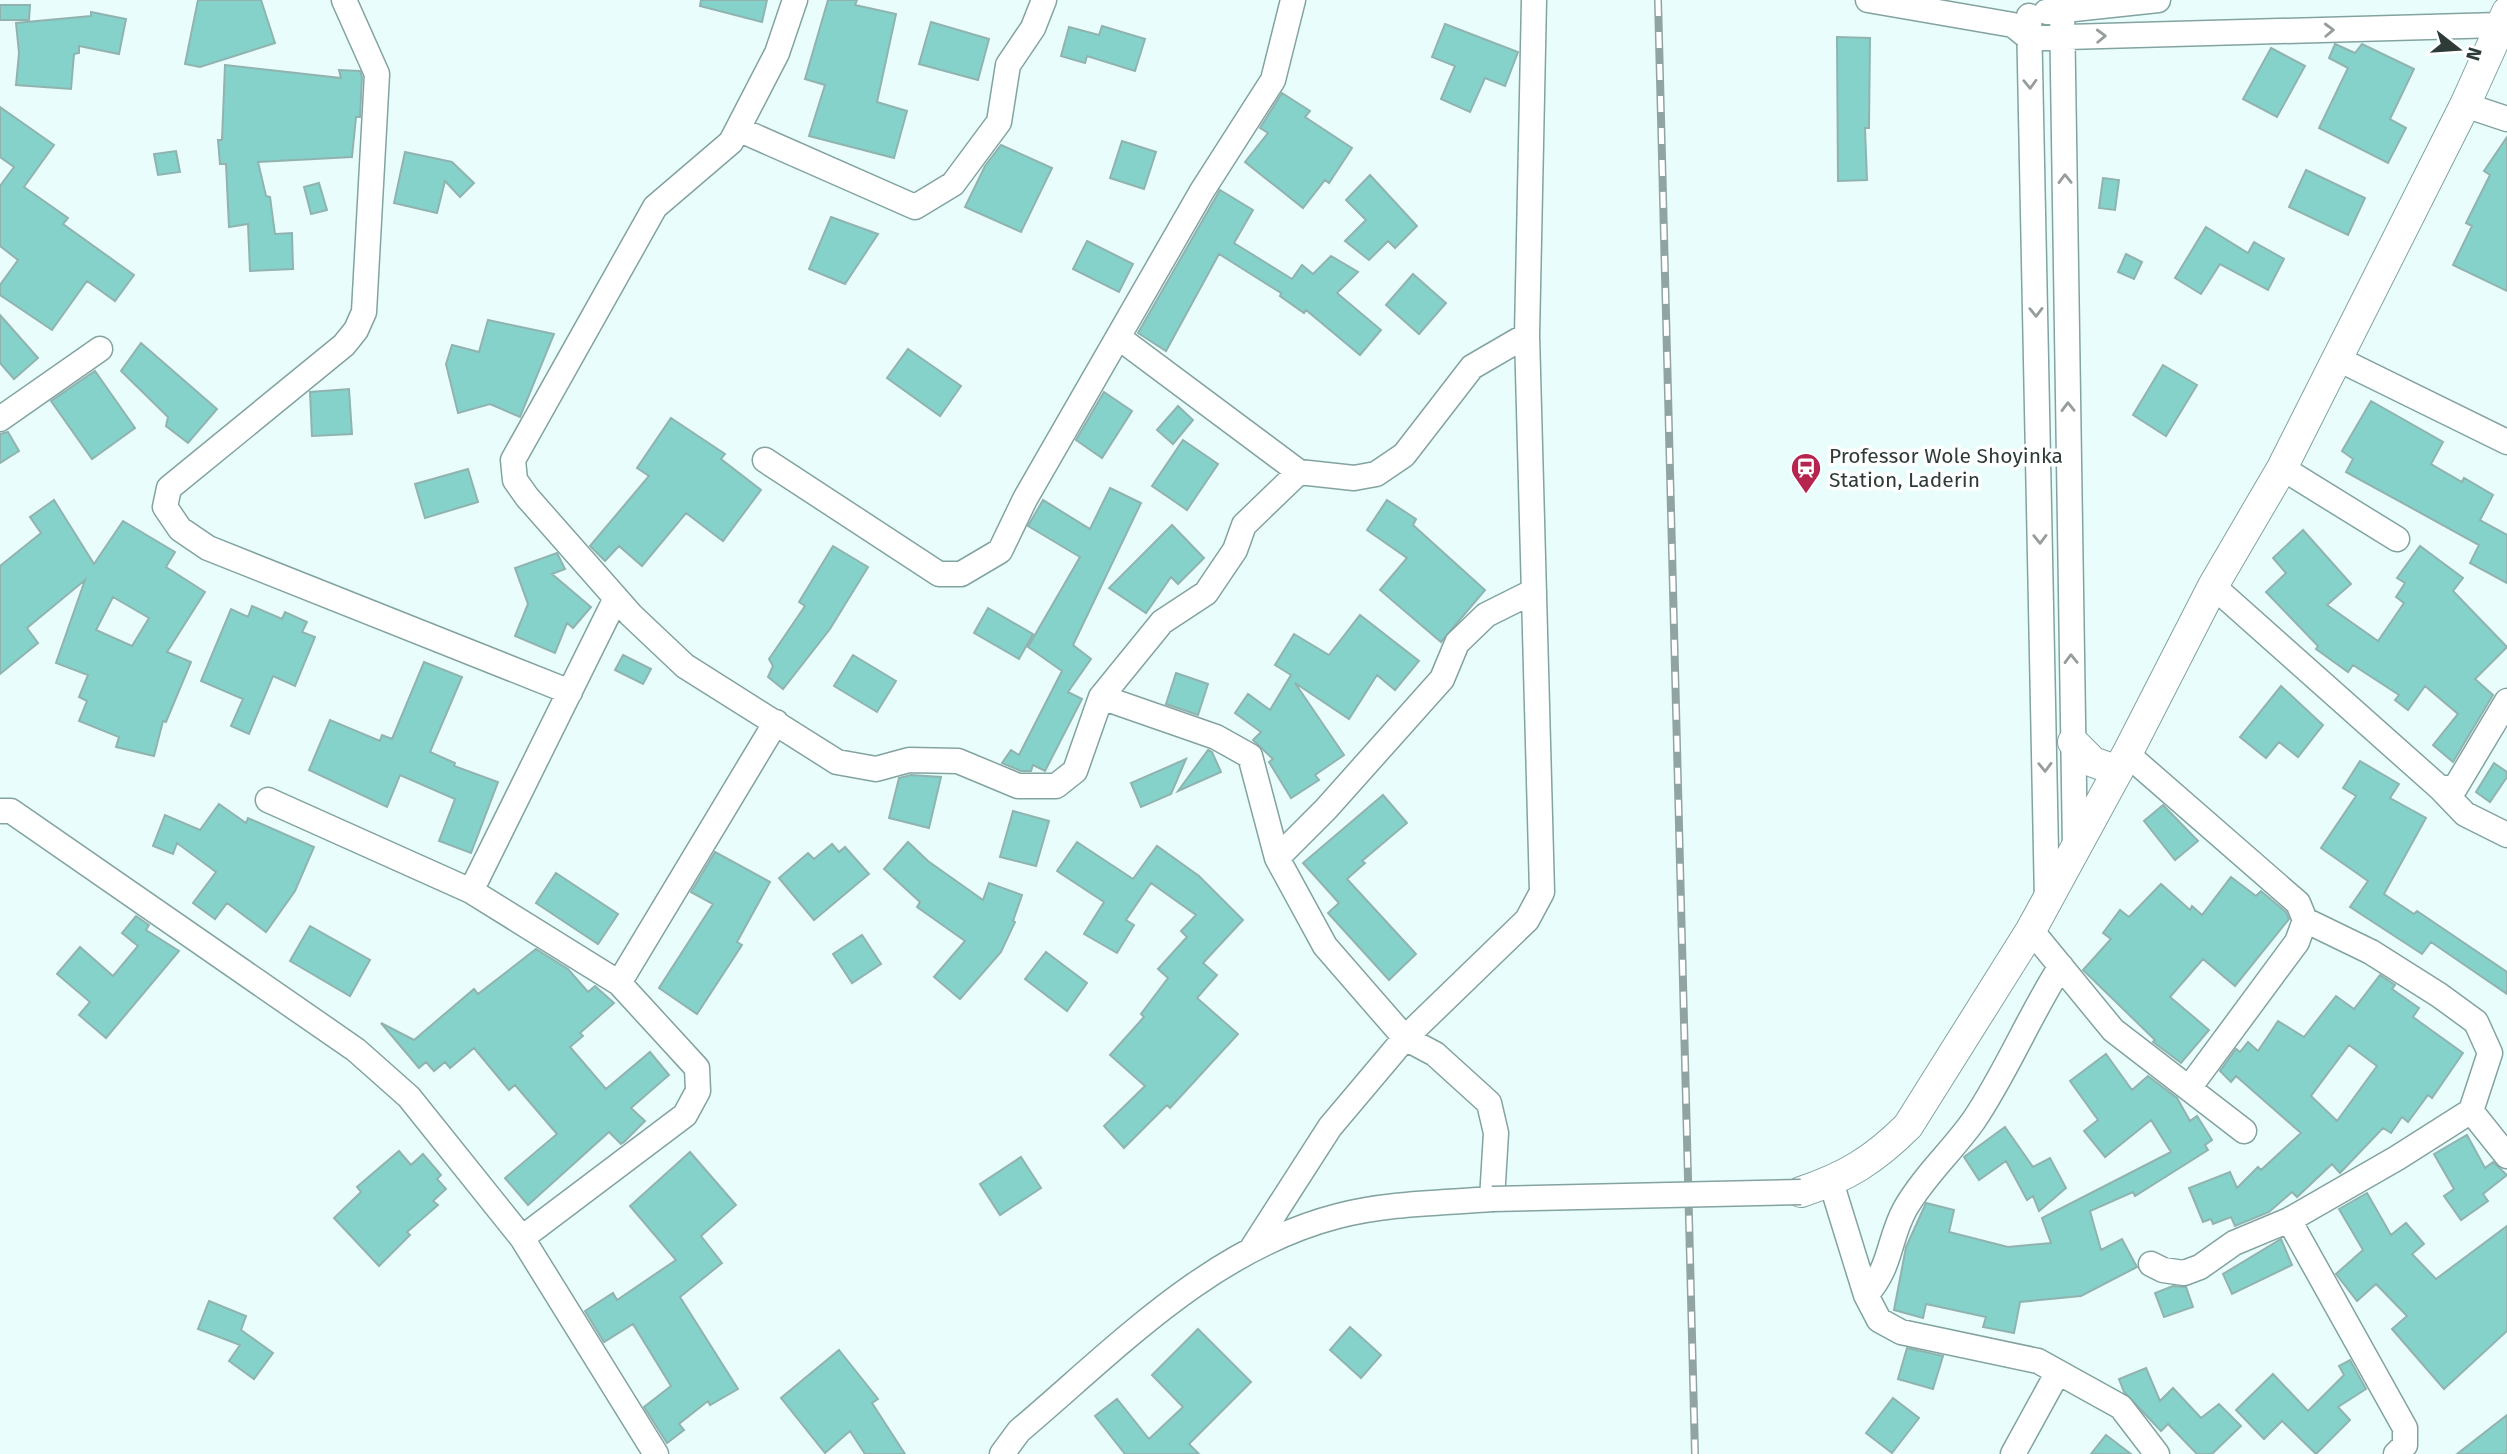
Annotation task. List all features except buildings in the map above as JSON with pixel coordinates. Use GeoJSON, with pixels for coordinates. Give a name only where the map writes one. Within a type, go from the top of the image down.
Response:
{"type":"FeatureCollection","features":[{"type":"Feature","properties":{"kind":"street"},"geometry":{"type":"LineString","coordinates":[[344,0],[377,74],[364,312],[356,330],[344,345],[170,488],[165,508],[180,530],[208,548],[570,692]]}},
{"type":"Feature","properties":{"kind":"street"},"geometry":{"type":"LineString","coordinates":[[795,0],[777,53],[738,129],[730,142],[655,207],[513,460],[515,480],[527,497],[616,598],[685,666],[837,762],[876,769],[909,760],[958,761],[1018,786],[1056,786],[1075,771],[1101,697],[1162,622],[1206,593],[1235,550],[1244,526],[1299,472]]}},
{"type":"Feature","properties":{"kind":"street"},"geometry":{"type":"LineString","coordinates":[[738,129],[915,207],[953,184],[999,122],[1008,65],[1033,28],[1044,0]]}},
{"type":"Feature","properties":{"kind":"street"},"geometry":{"type":"LineString","coordinates":[[765,460],[939,575],[961,574],[1000,551],[1025,499],[1202,191],[1273,80],[1293,0]]}},
{"type":"Feature","properties":{"kind":"street"},"geometry":{"type":"LineString","coordinates":[[1251,1250],[1330,1127],[1405,1038],[1527,920],[1542,892],[1527,335],[1534,0]]}},
{"type":"Feature","properties":{"kind":"street"},"geometry":{"type":"LineString","coordinates":[[1002,1454],[1019,1431],[1187,1287],[1276,1236],[1339,1215],[1492,1199],[1801,1192],[1848,1175],[1886,1149],[1908,1126],[2047,901],[2213,586],[2281,468],[2338,359],[2465,105],[2503,19],[2063,37],[2024,26],[1868,0]]}},
{"type":"Feature","properties":{"kind":"street"},"geometry":{"type":"LineString","coordinates":[[2024,26],[2063,8],[2158,0]]}},
{"type":"Feature","properties":{"kind":"street"},"geometry":{"type":"LineString","coordinates":[[2063,8],[2075,849]]}},
{"type":"Feature","properties":{"kind":"street"},"geometry":{"type":"LineString","coordinates":[[2024,26],[2047,901]]}},
{"type":"Feature","properties":{"kind":"street"},"geometry":{"type":"LineString","coordinates":[[2465,105],[2507,119]]}},
{"type":"Feature","properties":{"kind":"street"},"geometry":{"type":"LineString","coordinates":[[1118,338],[1299,472],[1354,478],[1376,474],[1404,455],[1472,367],[1527,335]]}},
{"type":"Feature","properties":{"kind":"street"},"geometry":{"type":"LineString","coordinates":[[0,419],[100,349]]}},
{"type":"Feature","properties":{"kind":"street"},"geometry":{"type":"LineString","coordinates":[[2338,359],[2507,442]]}},
{"type":"Feature","properties":{"kind":"street"},"geometry":{"type":"LineString","coordinates":[[2281,468],[2397,539]]}},
{"type":"Feature","properties":{"kind":"street"},"geometry":{"type":"LineString","coordinates":[[2213,586],[2440,788],[2465,814],[2507,835]]}},
{"type":"Feature","properties":{"kind":"street"},"geometry":{"type":"LineString","coordinates":[[1277,858],[1326,809],[1442,679],[1457,643],[1486,615],[1534,592]]}},
{"type":"Feature","properties":{"kind":"street"},"geometry":{"type":"LineString","coordinates":[[471,891],[616,598]]}},
{"type":"Feature","properties":{"kind":"street"},"geometry":{"type":"LineString","coordinates":[[2043,696],[2071,695]]}},
{"type":"Feature","properties":{"kind":"street"},"geometry":{"type":"LineString","coordinates":[[1101,697],[1216,737],[1250,756],[1277,858],[1325,946],[1405,1038],[1435,1054],[1489,1103],[1496,1133],[1492,1199]]}},
{"type":"Feature","properties":{"kind":"street"},"geometry":{"type":"LineString","coordinates":[[2440,788],[2455,788],[2465,776],[2507,701]]}},
{"type":"Feature","properties":{"kind":"street"},"geometry":{"type":"LineString","coordinates":[[619,983],[776,722]]}},
{"type":"Feature","properties":{"kind":"street"},"geometry":{"type":"LineString","coordinates":[[2073,742],[2093,762],[2122,763],[2298,904],[2305,920],[2371,952],[2476,1022],[2490,1053],[2471,1111],[2397,1158],[2290,1220],[2234,1243],[2200,1267],[2184,1273],[2163,1270],[2151,1264]]}},
{"type":"Feature","properties":{"kind":"street"},"geometry":{"type":"LineString","coordinates":[[268,800],[471,891],[619,983],[698,1068],[698,1091],[685,1115],[522,1238]]}},
{"type":"Feature","properties":{"kind":"street"},"geometry":{"type":"LineString","coordinates":[[0,811],[11,811],[356,1051],[409,1097],[522,1238],[656,1454]]}},
{"type":"Feature","properties":{"kind":"street"},"geometry":{"type":"LineString","coordinates":[[2189,1088],[2297,943],[2305,920]]}},
{"type":"Feature","properties":{"kind":"street"},"geometry":{"type":"LineString","coordinates":[[2031,930],[2113,1030],[2244,1131]]}},
{"type":"Feature","properties":{"kind":"street"},"geometry":{"type":"LineString","coordinates":[[1866,1295],[1881,1278],[1904,1211],[1974,1120],[2002,1075],[2031,1013],[2061,967]]}},
{"type":"Feature","properties":{"kind":"street"},"geometry":{"type":"LineString","coordinates":[[2471,1111],[2507,1156]]}},
{"type":"Feature","properties":{"kind":"street"},"geometry":{"type":"LineString","coordinates":[[1831,1182],[1866,1295],[1879,1320],[1900,1332],[2038,1361],[2121,1408],[2157,1454]]}},
{"type":"Feature","properties":{"kind":"street"},"geometry":{"type":"LineString","coordinates":[[2290,1220],[2405,1428],[2405,1445],[2396,1454]]}},
{"type":"Feature","properties":{"kind":"street"},"geometry":{"type":"LineString","coordinates":[[2013,1454],[2058,1372]]}},
{"type":"Feature","properties":{"kind":"railway"},"geometry":{"type":"LineString","coordinates":[[1658,0],[1695,1454]]}},
{"type":"Feature","properties":{"kind":"place","name":"Professor Wole Shoyinka Station, Laderin"},"geometry":{"type":"Point","coordinates":[1806,495]}}]}
